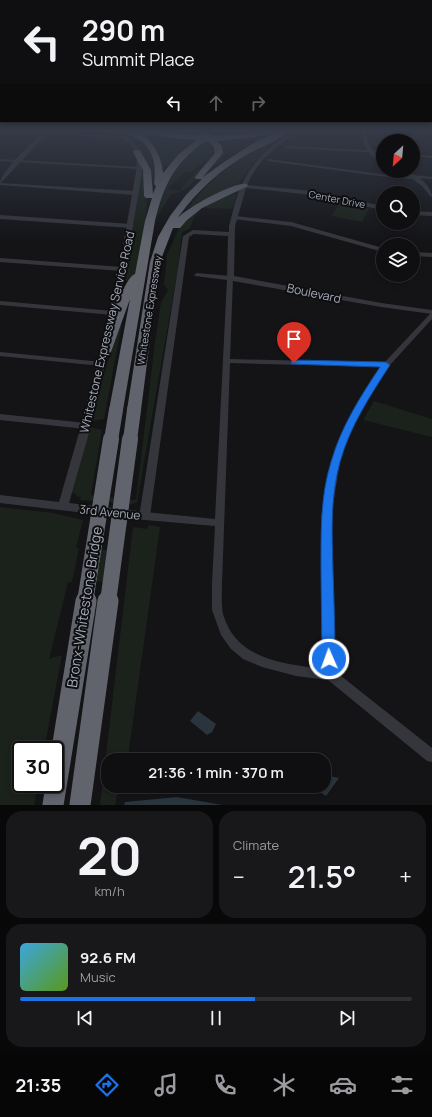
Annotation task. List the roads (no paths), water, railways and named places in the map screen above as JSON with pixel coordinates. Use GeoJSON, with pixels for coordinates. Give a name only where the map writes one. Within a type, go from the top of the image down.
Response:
{"type":"FeatureCollection","features":[{"type":"Feature","properties":{"kind":"highway"},"geometry":{"type":"LineString","coordinates":[[146,168],[148,176],[150,220]]}},
{"type":"Feature","properties":{"kind":"highway"},"geometry":{"type":"LineString","coordinates":[[156,195],[159,168]]}},
{"type":"Feature","properties":{"kind":"highway","name":"Whitestone Expressway"},"geometry":{"type":"LineString","coordinates":[[125,410],[142,266],[150,220],[156,195],[165,175],[171,168]]}},
{"type":"Feature","properties":{"kind":"highway"},"geometry":{"type":"LineString","coordinates":[[172,219],[186,194],[207,168]]}},
{"type":"Feature","properties":{"kind":"highway","name":"Whitestone Expressway"},"geometry":{"type":"LineString","coordinates":[[125,410],[159,248],[172,219],[187,198],[213,173],[221,168]]}},
{"type":"Feature","properties":{"kind":"highway"},"geometry":{"type":"LineString","coordinates":[[152,285],[168,241],[183,218],[200,205],[244,186]]}},
{"type":"Feature","properties":{"kind":"highway"},"geometry":{"type":"LineString","coordinates":[[103,358],[125,299],[142,266]]}},
{"type":"Feature","properties":{"kind":"highway","name":"Bronx-Whitestone Bridge"},"geometry":{"type":"LineString","coordinates":[[53,805],[125,410]]}},
{"type":"Feature","properties":{"kind":"highway","name":"Bronx-Whitestone Bridge"},"geometry":{"type":"LineString","coordinates":[[80,805],[125,410]]}},
{"type":"Feature","properties":{"kind":"street"},"geometry":{"type":"LineString","coordinates":[[0,183],[12,168]]}},
{"type":"Feature","properties":{"kind":"street"},"geometry":{"type":"LineString","coordinates":[[132,168],[140,168]]}},
{"type":"Feature","properties":{"kind":"street","name":"Whitestone Expressway Service Road"},"geometry":{"type":"LineString","coordinates":[[63,507],[86,426],[103,358],[131,226],[140,168]]}},
{"type":"Feature","properties":{"kind":"street"},"geometry":{"type":"LineString","coordinates":[[254,168],[244,186],[232,234],[220,523],[216,583],[218,613],[228,640],[245,654],[274,666],[331,675],[432,756]]}},
{"type":"Feature","properties":{"kind":"street"},"geometry":{"type":"LineString","coordinates":[[326,168],[376,174]]}},
{"type":"Feature","properties":{"kind":"street"},"geometry":{"type":"LineString","coordinates":[[420,177],[432,178]]}},
{"type":"Feature","properties":{"kind":"street"},"geometry":{"type":"LineString","coordinates":[[414,178],[432,195]]}},
{"type":"Feature","properties":{"kind":"street"},"geometry":{"type":"LineString","coordinates":[[0,183],[135,193]]}},
{"type":"Feature","properties":{"kind":"street","name":"Center Drive"},"geometry":{"type":"LineString","coordinates":[[244,186],[303,192],[376,207]]}},
{"type":"Feature","properties":{"kind":"street"},"geometry":{"type":"LineString","coordinates":[[420,213],[432,214]]}},
{"type":"Feature","properties":{"kind":"street"},"geometry":{"type":"LineString","coordinates":[[0,217],[131,226]]}},
{"type":"Feature","properties":{"kind":"street"},"geometry":{"type":"LineString","coordinates":[[235,218],[274,221],[296,225],[376,248]]}},
{"type":"Feature","properties":{"kind":"street"},"geometry":{"type":"LineString","coordinates":[[146,516],[186,237],[190,233],[232,234]]}},
{"type":"Feature","properties":{"kind":"street"},"geometry":{"type":"LineString","coordinates":[[420,254],[432,255]]}},
{"type":"Feature","properties":{"kind":"street"},"geometry":{"type":"LineString","coordinates":[[0,260],[122,269]]}},
{"type":"Feature","properties":{"kind":"street","name":"Boulevard"},"geometry":{"type":"LineString","coordinates":[[197,275],[268,284],[367,304],[432,313]]}},
{"type":"Feature","properties":{"kind":"street"},"geometry":{"type":"LineString","coordinates":[[0,303],[113,313]]}},
{"type":"Feature","properties":{"kind":"street"},"geometry":{"type":"LineString","coordinates":[[331,675],[328,656],[326,518],[331,479],[336,461],[347,430],[359,407],[386,365],[432,313]]}},
{"type":"Feature","properties":{"kind":"street"},"geometry":{"type":"LineString","coordinates":[[0,354],[103,358]]}},
{"type":"Feature","properties":{"kind":"street"},"geometry":{"type":"LineString","coordinates":[[226,361],[386,365]]}},
{"type":"Feature","properties":{"kind":"street"},"geometry":{"type":"LineString","coordinates":[[0,417],[86,426]]}},
{"type":"Feature","properties":{"kind":"street","name":"3rd Avenue"},"geometry":{"type":"LineString","coordinates":[[0,499],[220,523]]}}]}
